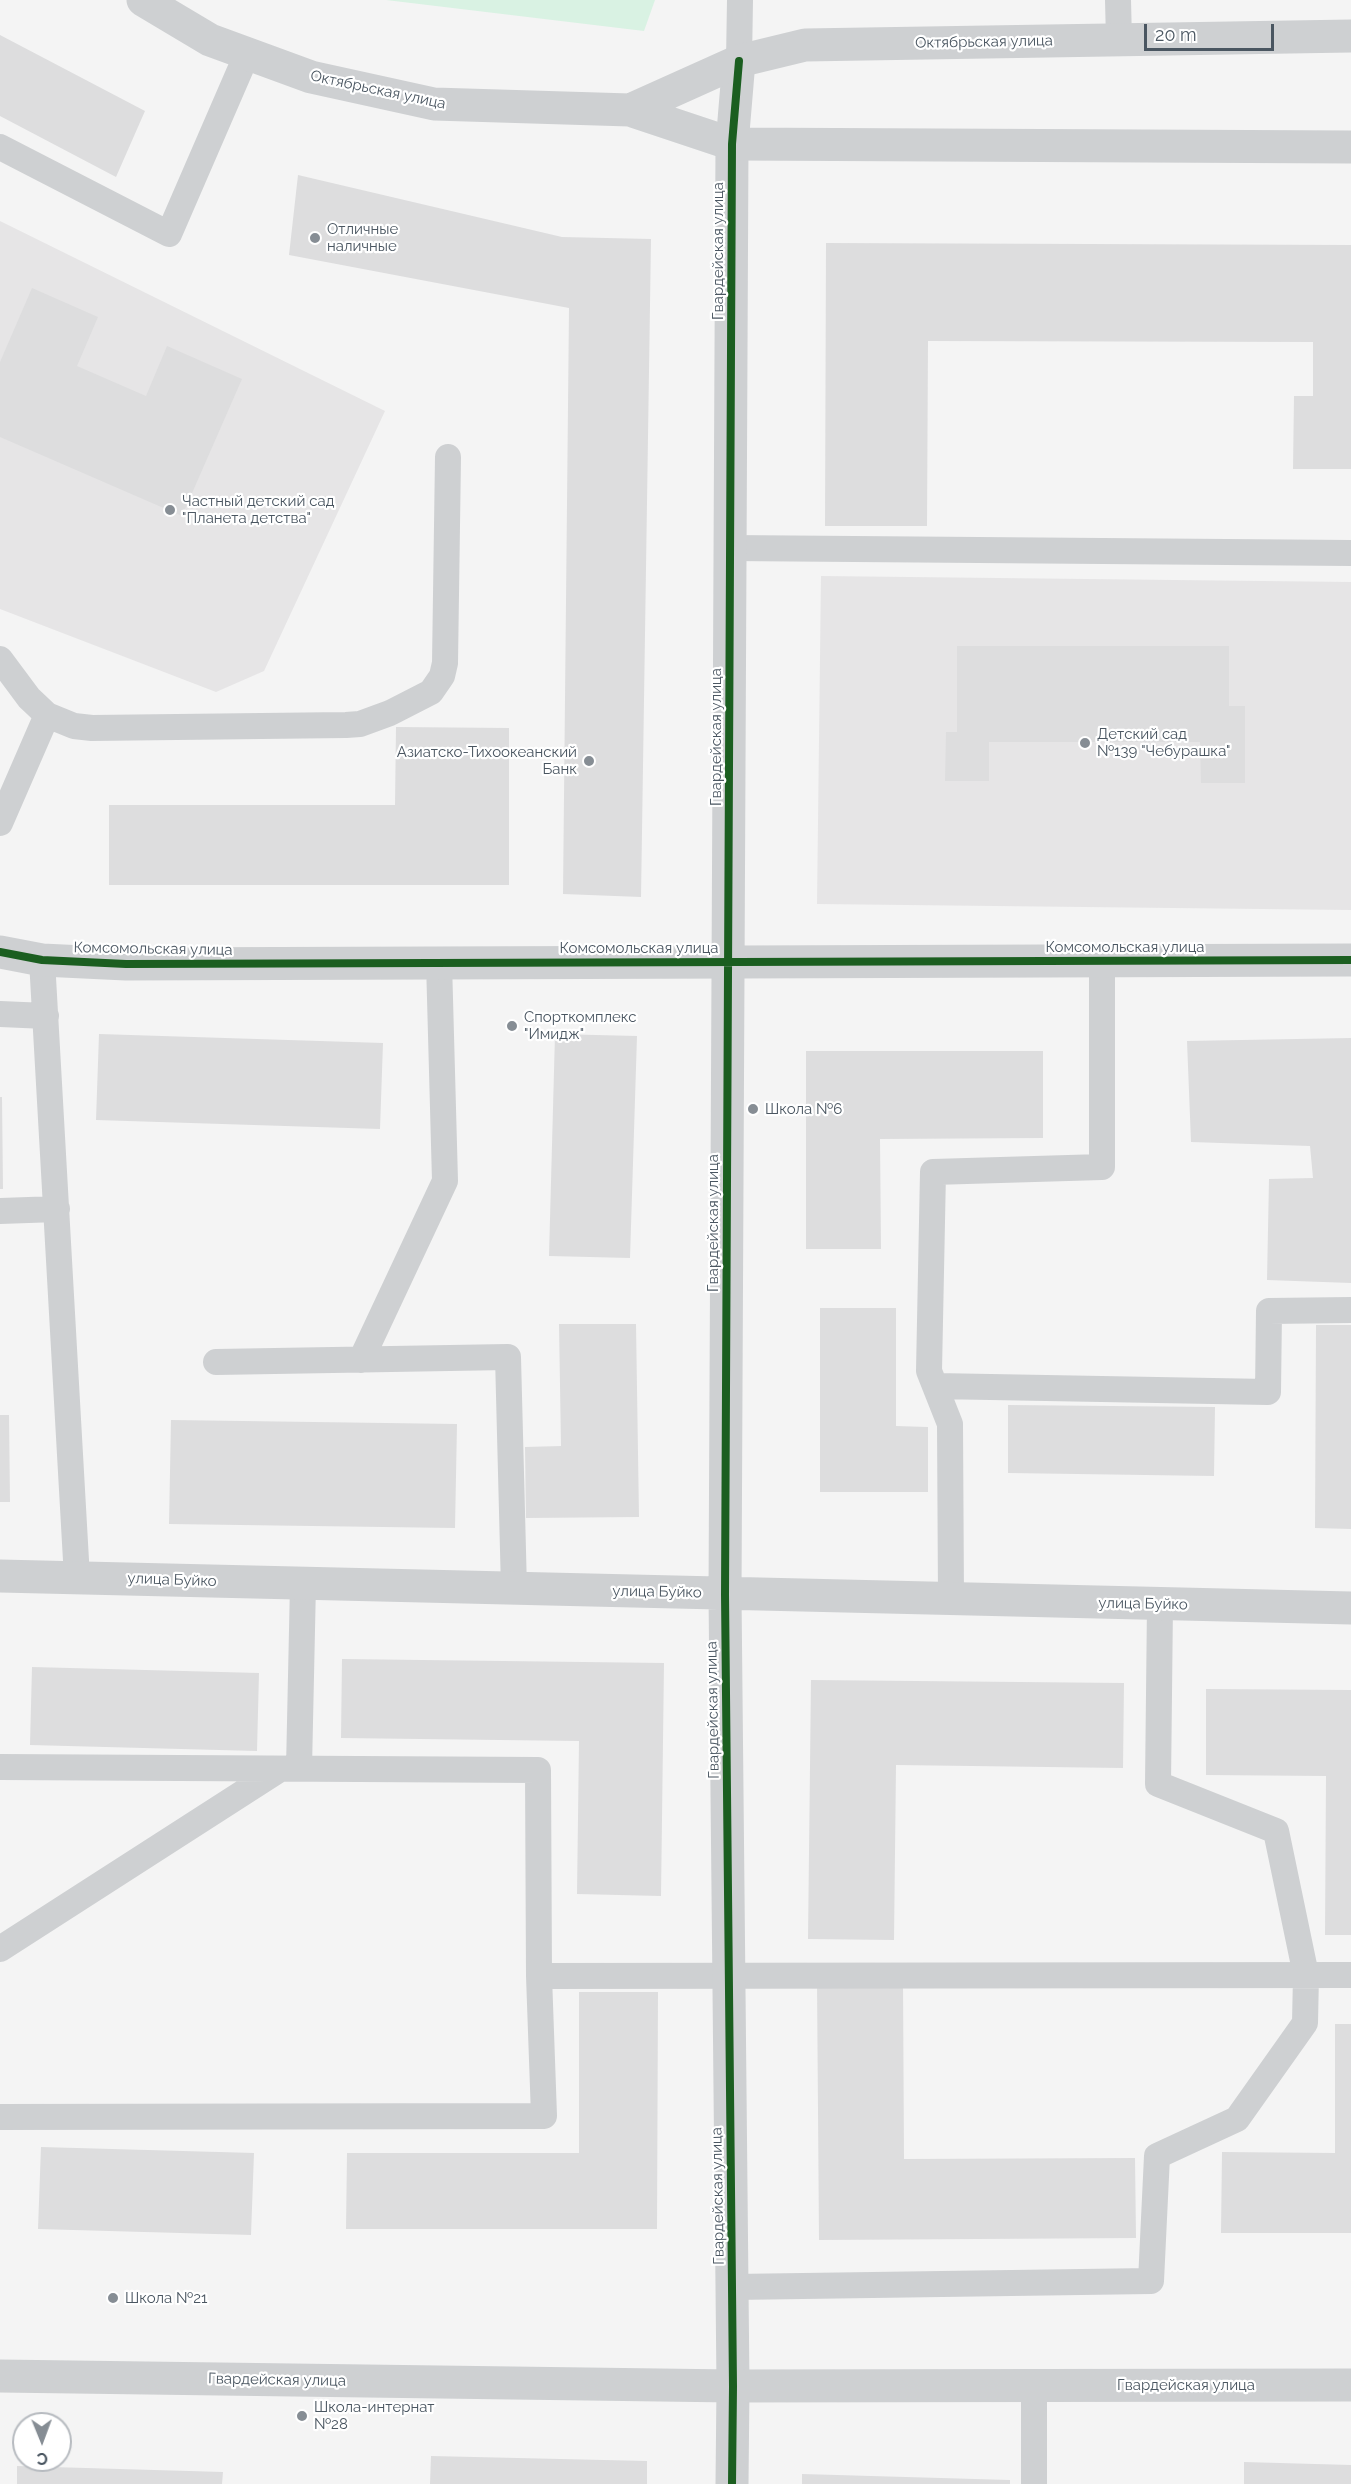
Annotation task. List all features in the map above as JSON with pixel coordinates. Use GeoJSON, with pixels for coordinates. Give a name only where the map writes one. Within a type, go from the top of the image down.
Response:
{"type":"FeatureCollection","features":[{"type":"Feature","properties":{"kind":"street","name":"Октябрьская улица"},"geometry":{"type":"LineString","coordinates":[[143,0],[210,40],[311,77],[434,104],[630,110],[732,144],[1351,147]]}},
{"type":"Feature","properties":{"kind":"street","name":"Октябрьская улица"},"geometry":{"type":"LineString","coordinates":[[630,110],[739,61],[805,45],[1351,36]]}},
{"type":"Feature","properties":{"kind":"street","name":"Гвардейская улица"},"geometry":{"type":"LineString","coordinates":[[733,2386],[725,1594],[732,144],[739,61]]}},
{"type":"Feature","properties":{"kind":"street","name":"Комсомольская улица"},"geometry":{"type":"LineString","coordinates":[[0,952],[42,960],[126,964],[1351,960]]}},
{"type":"Feature","properties":{"kind":"street","name":"улица Буйко"},"geometry":{"type":"LineString","coordinates":[[0,1576],[1351,1608]]}},
{"type":"Feature","properties":{"kind":"street","name":"Гвардейская улица"},"geometry":{"type":"LineString","coordinates":[[0,2376],[733,2386],[1351,2385]]}},
{"type":"Feature","properties":{"kind":"street"},"geometry":{"type":"LineString","coordinates":[[732,2484],[733,2386]]}},
{"type":"Feature","properties":{"kind":"lane"},"geometry":{"type":"LineString","coordinates":[[739,61],[741,0]]}},
{"type":"Feature","properties":{"kind":"lane"},"geometry":{"type":"LineString","coordinates":[[1118,0],[1119,40]]}},
{"type":"Feature","properties":{"kind":"lane"},"geometry":{"type":"LineString","coordinates":[[0,147],[170,234],[247,54]]}},
{"type":"Feature","properties":{"kind":"lane"},"geometry":{"type":"LineString","coordinates":[[0,659],[29,698],[47,715],[74,726],[92,728],[346,725],[376,719],[431,692],[442,676],[445,663],[448,457]]}},
{"type":"Feature","properties":{"kind":"lane"},"geometry":{"type":"LineString","coordinates":[[730,548],[1351,553]]}},
{"type":"Feature","properties":{"kind":"lane"},"geometry":{"type":"LineString","coordinates":[[0,822],[47,715]]}},
{"type":"Feature","properties":{"kind":"lane"},"geometry":{"type":"LineString","coordinates":[[42,960],[77,1578]]}},
{"type":"Feature","properties":{"kind":"lane"},"geometry":{"type":"LineString","coordinates":[[951,1599],[950,1424],[929,1371],[933,1172],[1102,1167],[1102,961]]}},
{"type":"Feature","properties":{"kind":"lane"},"geometry":{"type":"LineString","coordinates":[[361,1360],[445,1181],[440,962]]}},
{"type":"Feature","properties":{"kind":"lane"},"geometry":{"type":"LineString","coordinates":[[0,1014],[46,1016]]}},
{"type":"Feature","properties":{"kind":"lane"},"geometry":{"type":"LineString","coordinates":[[0,1211],[57,1209]]}},
{"type":"Feature","properties":{"kind":"lane"},"geometry":{"type":"LineString","coordinates":[[935,1386],[1268,1392],[1269,1311],[1351,1310]]}},
{"type":"Feature","properties":{"kind":"lane"},"geometry":{"type":"LineString","coordinates":[[216,1362],[508,1357],[514,1589]]}},
{"type":"Feature","properties":{"kind":"lane"},"geometry":{"type":"LineString","coordinates":[[290,1769],[303,1584]]}},
{"type":"Feature","properties":{"kind":"lane"},"geometry":{"type":"LineString","coordinates":[[733,2287],[1151,2280],[1157,2156],[1237,2119],[1305,2023],[1306,1975],[1276,1831],[1158,1784],[1160,1604]]}},
{"type":"Feature","properties":{"kind":"lane"},"geometry":{"type":"LineString","coordinates":[[0,1767],[538,1770],[539,1976],[544,2116],[0,2116]]}},
{"type":"Feature","properties":{"kind":"lane"},"geometry":{"type":"LineString","coordinates":[[0,1948],[290,1769]]}},
{"type":"Feature","properties":{"kind":"lane"},"geometry":{"type":"LineString","coordinates":[[539,1976],[1351,1975]]}},
{"type":"Feature","properties":{"kind":"lane"},"geometry":{"type":"LineString","coordinates":[[1034,2385],[1034,2484]]}},
{"type":"Feature","properties":{"kind":"shaded area","name":"Частный детский сад \"Планета детства\""},"geometry":{"type":"Polygon","coordinates":[[[0,221],[385,411],[264,671],[216,692],[0,609],[0,221]]]}},
{"type":"Feature","properties":{"kind":"shaded area","name":"Детский сад №139 \"Чебурашка\""},"geometry":{"type":"Polygon","coordinates":[[[821,576],[1351,582],[1351,910],[817,904],[821,576]]]}},
{"type":"Feature","properties":{"kind":"green space"},"geometry":{"type":"Polygon","coordinates":[[[386,0],[655,0],[644,31],[386,0]]]}},
{"type":"Feature","properties":{"kind":"building"},"geometry":{"type":"Polygon","coordinates":[[[0,35],[145,111],[116,177],[0,116],[0,35]]]}},
{"type":"Feature","properties":{"kind":"building"},"geometry":{"type":"Polygon","coordinates":[[[298,175],[562,237],[651,239],[641,897],[563,894],[569,308],[289,255],[298,175]]]}},
{"type":"Feature","properties":{"kind":"building"},"geometry":{"type":"Polygon","coordinates":[[[826,243],[1351,245],[1351,469],[1293,469],[1294,396],[1313,396],[1313,342],[928,341],[927,526],[825,526],[826,243]]]}},
{"type":"Feature","properties":{"kind":"building"},"geometry":{"type":"Polygon","coordinates":[[[32,288],[98,317],[77,366],[146,396],[167,346],[242,379],[182,516],[0,437],[0,362],[32,288]]]}},
{"type":"Feature","properties":{"kind":"building","name":"Детский сад №139 \"Чебурашка\""},"geometry":{"type":"Polygon","coordinates":[[[957,646],[1229,646],[1229,706],[1245,706],[1245,783],[1201,783],[1200,742],[989,742],[989,781],[945,781],[946,732],[957,732],[957,646]]]}},
{"type":"Feature","properties":{"kind":"building"},"geometry":{"type":"Polygon","coordinates":[[[396,727],[509,728],[509,885],[109,885],[109,805],[395,805],[396,727]]]}},
{"type":"Feature","properties":{"kind":"building"},"geometry":{"type":"Polygon","coordinates":[[[99,1034],[383,1043],[380,1129],[96,1120],[99,1034]]]}},
{"type":"Feature","properties":{"kind":"building"},"geometry":{"type":"Polygon","coordinates":[[[555,1034],[637,1036],[630,1258],[549,1256],[555,1034]]]}},
{"type":"Feature","properties":{"kind":"building"},"geometry":{"type":"Polygon","coordinates":[[[1351,1038],[1351,1283],[1267,1280],[1269,1179],[1313,1178],[1310,1146],[1191,1142],[1187,1041],[1351,1038]]]}},
{"type":"Feature","properties":{"kind":"building"},"geometry":{"type":"Polygon","coordinates":[[[806,1051],[1043,1051],[1043,1138],[880,1139],[881,1249],[806,1249],[806,1051]]]}},
{"type":"Feature","properties":{"kind":"building"},"geometry":{"type":"Polygon","coordinates":[[[0,1097],[2,1097],[3,1189],[0,1189],[0,1097]]]}},
{"type":"Feature","properties":{"kind":"building"},"geometry":{"type":"Polygon","coordinates":[[[820,1308],[896,1308],[896,1426],[928,1427],[928,1492],[820,1492],[820,1308]]]}},
{"type":"Feature","properties":{"kind":"building"},"geometry":{"type":"Polygon","coordinates":[[[559,1324],[636,1324],[639,1517],[526,1518],[525,1447],[561,1446],[559,1324]]]}},
{"type":"Feature","properties":{"kind":"building"},"geometry":{"type":"Polygon","coordinates":[[[1316,1325],[1351,1325],[1351,1529],[1315,1528],[1316,1325]]]}},
{"type":"Feature","properties":{"kind":"building"},"geometry":{"type":"Polygon","coordinates":[[[1008,1405],[1215,1407],[1214,1476],[1008,1473],[1008,1405]]]}},
{"type":"Feature","properties":{"kind":"building"},"geometry":{"type":"Polygon","coordinates":[[[0,1415],[9,1415],[10,1502],[0,1502],[0,1415]]]}},
{"type":"Feature","properties":{"kind":"building"},"geometry":{"type":"Polygon","coordinates":[[[171,1420],[457,1424],[455,1528],[169,1524],[171,1420]]]}},
{"type":"Feature","properties":{"kind":"building"},"geometry":{"type":"Polygon","coordinates":[[[342,1659],[664,1663],[661,1896],[577,1894],[579,1741],[341,1738],[342,1659]]]}},
{"type":"Feature","properties":{"kind":"building"},"geometry":{"type":"Polygon","coordinates":[[[32,1667],[259,1673],[257,1751],[30,1745],[32,1667]]]}},
{"type":"Feature","properties":{"kind":"building"},"geometry":{"type":"Polygon","coordinates":[[[811,1680],[1124,1683],[1123,1768],[896,1765],[894,1940],[808,1939],[811,1680]]]}},
{"type":"Feature","properties":{"kind":"building"},"geometry":{"type":"Polygon","coordinates":[[[1206,1689],[1351,1690],[1351,1935],[1325,1935],[1326,1776],[1206,1775],[1206,1689]]]}},
{"type":"Feature","properties":{"kind":"building"},"geometry":{"type":"Polygon","coordinates":[[[903,1981],[904,2159],[1135,2158],[1136,2238],[819,2240],[817,1982],[903,1981]]]}},
{"type":"Feature","properties":{"kind":"building"},"geometry":{"type":"Polygon","coordinates":[[[579,1992],[658,1992],[657,2229],[346,2229],[347,2153],[579,2153],[579,1992]]]}},
{"type":"Feature","properties":{"kind":"building"},"geometry":{"type":"Polygon","coordinates":[[[1335,2024],[1351,2024],[1351,2233],[1221,2233],[1222,2152],[1335,2153],[1335,2024]]]}},
{"type":"Feature","properties":{"kind":"building"},"geometry":{"type":"Polygon","coordinates":[[[41,2147],[254,2153],[251,2235],[38,2229],[41,2147]]]}},
{"type":"Feature","properties":{"kind":"building"},"geometry":{"type":"Polygon","coordinates":[[[431,2456],[647,2461],[647,2484],[430,2484],[431,2456]]]}},
{"type":"Feature","properties":{"kind":"building"},"geometry":{"type":"Polygon","coordinates":[[[1244,2462],[1351,2465],[1351,2484],[1244,2484],[1244,2462]]]}},
{"type":"Feature","properties":{"kind":"building"},"geometry":{"type":"Polygon","coordinates":[[[72,2468],[223,2472],[222,2484],[17,2484],[17,2472],[72,2472],[72,2468]]]}},
{"type":"Feature","properties":{"kind":"building"},"geometry":{"type":"Polygon","coordinates":[[[802,2474],[1010,2480],[1010,2484],[802,2484],[802,2474]]]}},
{"type":"Feature","properties":{"kind":"cycle path"},"geometry":{"type":"LineString","coordinates":[[732,2484],[725,1594],[732,144],[739,61]]}},
{"type":"Feature","properties":{"kind":"cycle path"},"geometry":{"type":"LineString","coordinates":[[0,952],[42,960],[126,964],[1351,960]]}},
{"type":"Feature","properties":{"kind":"place","name":"Отличные наличные"},"geometry":{"type":"Point","coordinates":[315,238]}},
{"type":"Feature","properties":{"kind":"place","name":"Частный детский сад \"Планета детства\""},"geometry":{"type":"Point","coordinates":[170,510]}},
{"type":"Feature","properties":{"kind":"place","name":"Детский сад №139 \"Чебурашка\""},"geometry":{"type":"Point","coordinates":[1085,743]}},
{"type":"Feature","properties":{"kind":"place","name":"Азиатско-Тихоокеанский Банк"},"geometry":{"type":"Point","coordinates":[589,761]}},
{"type":"Feature","properties":{"kind":"place","name":"Спорткомплекс \"Имидж\""},"geometry":{"type":"Point","coordinates":[512,1026]}},
{"type":"Feature","properties":{"kind":"place","name":"Школа №6"},"geometry":{"type":"Point","coordinates":[753,1109]}},
{"type":"Feature","properties":{"kind":"place","name":"Школа №21"},"geometry":{"type":"Point","coordinates":[113,2298]}},
{"type":"Feature","properties":{"kind":"place","name":"Школа-интернат №28"},"geometry":{"type":"Point","coordinates":[302,2416]}}]}
